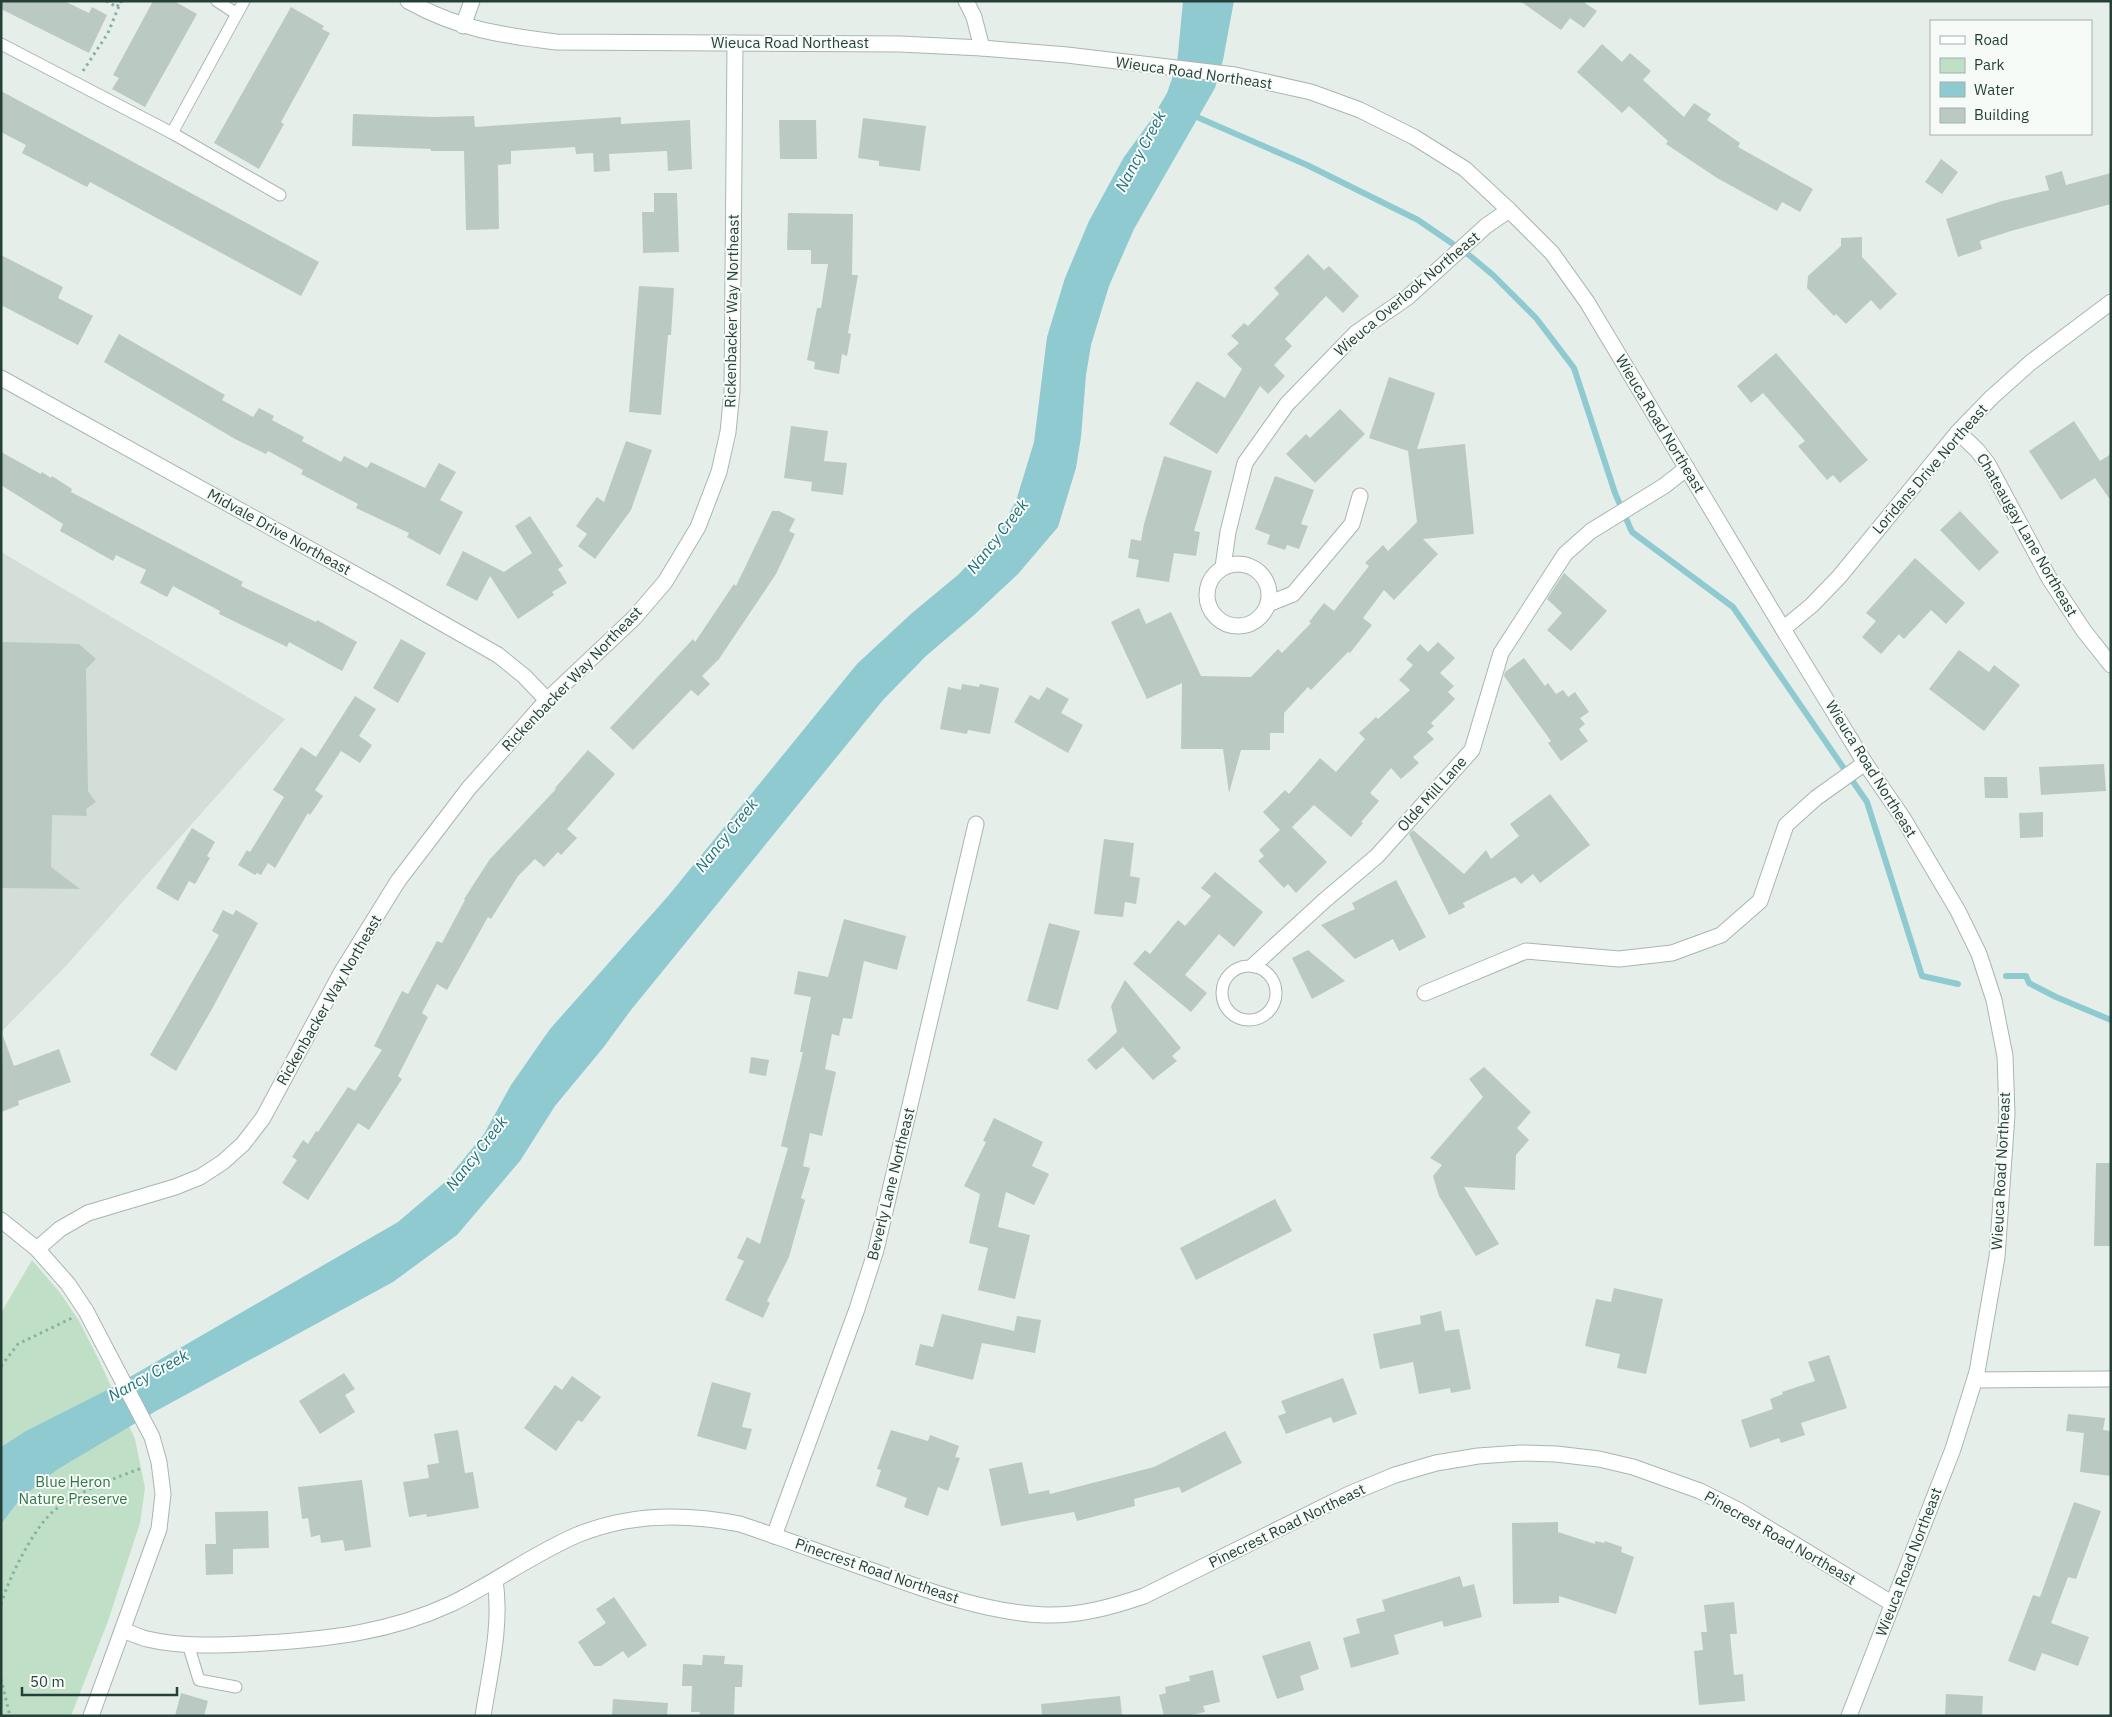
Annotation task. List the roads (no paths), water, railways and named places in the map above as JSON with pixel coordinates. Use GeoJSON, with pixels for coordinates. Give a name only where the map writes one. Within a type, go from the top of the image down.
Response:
{"type":"FeatureCollection","features":[{"type":"Feature","properties":{"kind":"street","name":"Wieuca Road Northeast"},"geometry":{"type":"LineString","coordinates":[[408,1],[426,11],[463,26],[502,36],[556,42],[900,44],[982,48],[1067,55],[1236,76],[1311,92],[1360,110],[1414,136],[1465,170],[1510,210],[1552,252],[1587,302],[1863,765],[1903,818],[1958,911],[1979,954],[1994,1000],[2005,1056],[2007,1114],[1997,1257],[1975,1380],[1953,1449],[1849,1716]]}},
{"type":"Feature","properties":{"kind":"street"},"geometry":{"type":"LineString","coordinates":[[463,26],[472,1]]}},
{"type":"Feature","properties":{"kind":"street"},"geometry":{"type":"LineString","coordinates":[[966,1],[974,17],[982,48]]}},
{"type":"Feature","properties":{"kind":"street","name":"Rickenbacker Way Northeast"},"geometry":{"type":"LineString","coordinates":[[37,1249],[60,1229],[88,1213],[175,1188],[200,1177],[223,1162],[243,1144],[263,1118],[341,973],[398,881],[469,788],[547,700],[634,618],[665,582],[698,527],[719,472],[728,432],[732,391],[735,43]]}},
{"type":"Feature","properties":{"kind":"street","name":"Wieuca Overlook Northeast"},"geometry":{"type":"LineString","coordinates":[[1224,567],[1228,532],[1245,463],[1287,404],[1356,333],[1414,292],[1486,226],[1510,210]]}},
{"type":"Feature","properties":{"kind":"street","name":"Loridans Drive Northeast"},"geometry":{"type":"LineString","coordinates":[[1783,629],[1812,605],[1839,577],[1958,432],[1992,397],[2030,363],[2111,302]]}},
{"type":"Feature","properties":{"kind":"street","name":"Midvale Drive Northeast"},"geometry":{"type":"LineString","coordinates":[[1,378],[382,588],[498,656],[524,676],[547,700]]}},
{"type":"Feature","properties":{"kind":"street","name":"Chateaugay Lane Northeast"},"geometry":{"type":"LineString","coordinates":[[1958,432],[1977,450],[1988,464],[2049,578],[2084,632],[2111,665]]}},
{"type":"Feature","properties":{"kind":"street","name":"Olde Mill Lane"},"geometry":{"type":"LineString","coordinates":[[1254,965],[1324,900],[1377,856],[1472,750],[1502,653],[1565,554],[1591,530],[1664,486],[1687,468]]}},
{"type":"Feature","properties":{"kind":"street"},"geometry":{"type":"LineString","coordinates":[[1268,604],[1293,594],[1352,524],[1360,496]]}},
{"type":"Feature","properties":{"kind":"street"},"geometry":{"type":"LineString","coordinates":[[1239,564],[1254,568],[1262,575],[1267,583],[1268,604],[1264,614],[1247,626],[1236,627],[1226,625],[1217,620],[1208,607],[1206,591],[1212,577],[1224,567],[1239,564]]}},
{"type":"Feature","properties":{"kind":"street"},"geometry":{"type":"LineString","coordinates":[[1425,993],[1526,951],[1619,959],[1672,953],[1721,935],[1760,900],[1786,825],[1816,798],[1863,765]]}},
{"type":"Feature","properties":{"kind":"street","name":"Beverly Lane Northeast"},"geometry":{"type":"LineString","coordinates":[[774,1536],[857,1309],[876,1250],[976,824]]}},
{"type":"Feature","properties":{"kind":"street"},"geometry":{"type":"LineString","coordinates":[[1,1220],[37,1249],[68,1284],[86,1311],[152,1437],[159,1462],[163,1494],[159,1529],[91,1716]]}},
{"type":"Feature","properties":{"kind":"street"},"geometry":{"type":"LineString","coordinates":[[1975,1380],[2111,1378]]}},
{"type":"Feature","properties":{"kind":"street","name":"Pinecrest Road Northeast"},"geometry":{"type":"LineString","coordinates":[[123,1630],[147,1639],[188,1644],[234,1645],[323,1640],[371,1631],[412,1620],[451,1604],[576,1536],[604,1525],[634,1519],[672,1515],[706,1517],[740,1524],[936,1594],[1017,1613],[1045,1615],[1074,1614],[1110,1608],[1144,1596],[1349,1494],[1395,1475],[1436,1463],[1478,1456],[1521,1453],[1556,1454],[1634,1466],[1700,1490],[1738,1510],[1892,1604]]}},
{"type":"Feature","properties":{"kind":"street"},"geometry":{"type":"LineString","coordinates":[[483,1716],[497,1619],[498,1599],[495,1580]]}},
{"type":"Feature","properties":{"kind":"lane"},"geometry":{"type":"LineString","coordinates":[[217,1],[237,14]]}},
{"type":"Feature","properties":{"kind":"lane"},"geometry":{"type":"LineString","coordinates":[[172,134],[244,1]]}},
{"type":"Feature","properties":{"kind":"lane"},"geometry":{"type":"LineString","coordinates":[[1,44],[172,134],[280,195]]}},
{"type":"Feature","properties":{"kind":"lane"},"geometry":{"type":"LineString","coordinates":[[1254,965],[1265,970],[1273,978],[1277,990],[1276,1002],[1270,1012],[1260,1018],[1248,1020],[1236,1018],[1225,1007],[1221,992],[1226,976],[1238,966],[1254,965]]}},
{"type":"Feature","properties":{"kind":"lane"},"geometry":{"type":"LineString","coordinates":[[188,1644],[199,1680],[236,1687]]}},
{"type":"Feature","properties":{"kind":"water","name":"Nancy Creek"},"geometry":{"type":"Polygon","coordinates":[[[1183,1],[1234,1],[1223,60],[1215,88],[1134,229],[1109,286],[1091,345],[1076,468],[1058,527],[1018,574],[926,656],[883,700],[631,1010],[603,1048],[555,1106],[520,1161],[457,1235],[393,1282],[156,1411],[58,1469],[21,1498],[1,1524],[1,1447],[26,1431],[109,1389],[398,1222],[445,1182],[484,1134],[511,1085],[550,1029],[669,895],[857,664],[912,613],[959,574],[1001,528],[1016,501],[1034,442],[1047,337],[1065,278],[1089,221],[1124,157],[1151,120],[1167,93],[1177,64],[1183,1]]]}},
{"type":"Feature","properties":{"kind":"waterway"},"geometry":{"type":"LineString","coordinates":[[1190,114],[1307,165],[1418,220],[1469,255],[1493,275],[1536,318],[1574,368],[1615,493],[1632,532],[1733,607],[1867,802],[1922,976],[1958,984]]}},
{"type":"Feature","properties":{"kind":"waterway"},"geometry":{"type":"LineString","coordinates":[[2006,976],[2026,976],[2029,983],[2056,997],[2111,1020]]}},
{"type":"Feature","properties":{"kind":"park label","name":"Blue Heron Nature Preserve"},"geometry":{"type":"Point","coordinates":[73,1490]}}]}
